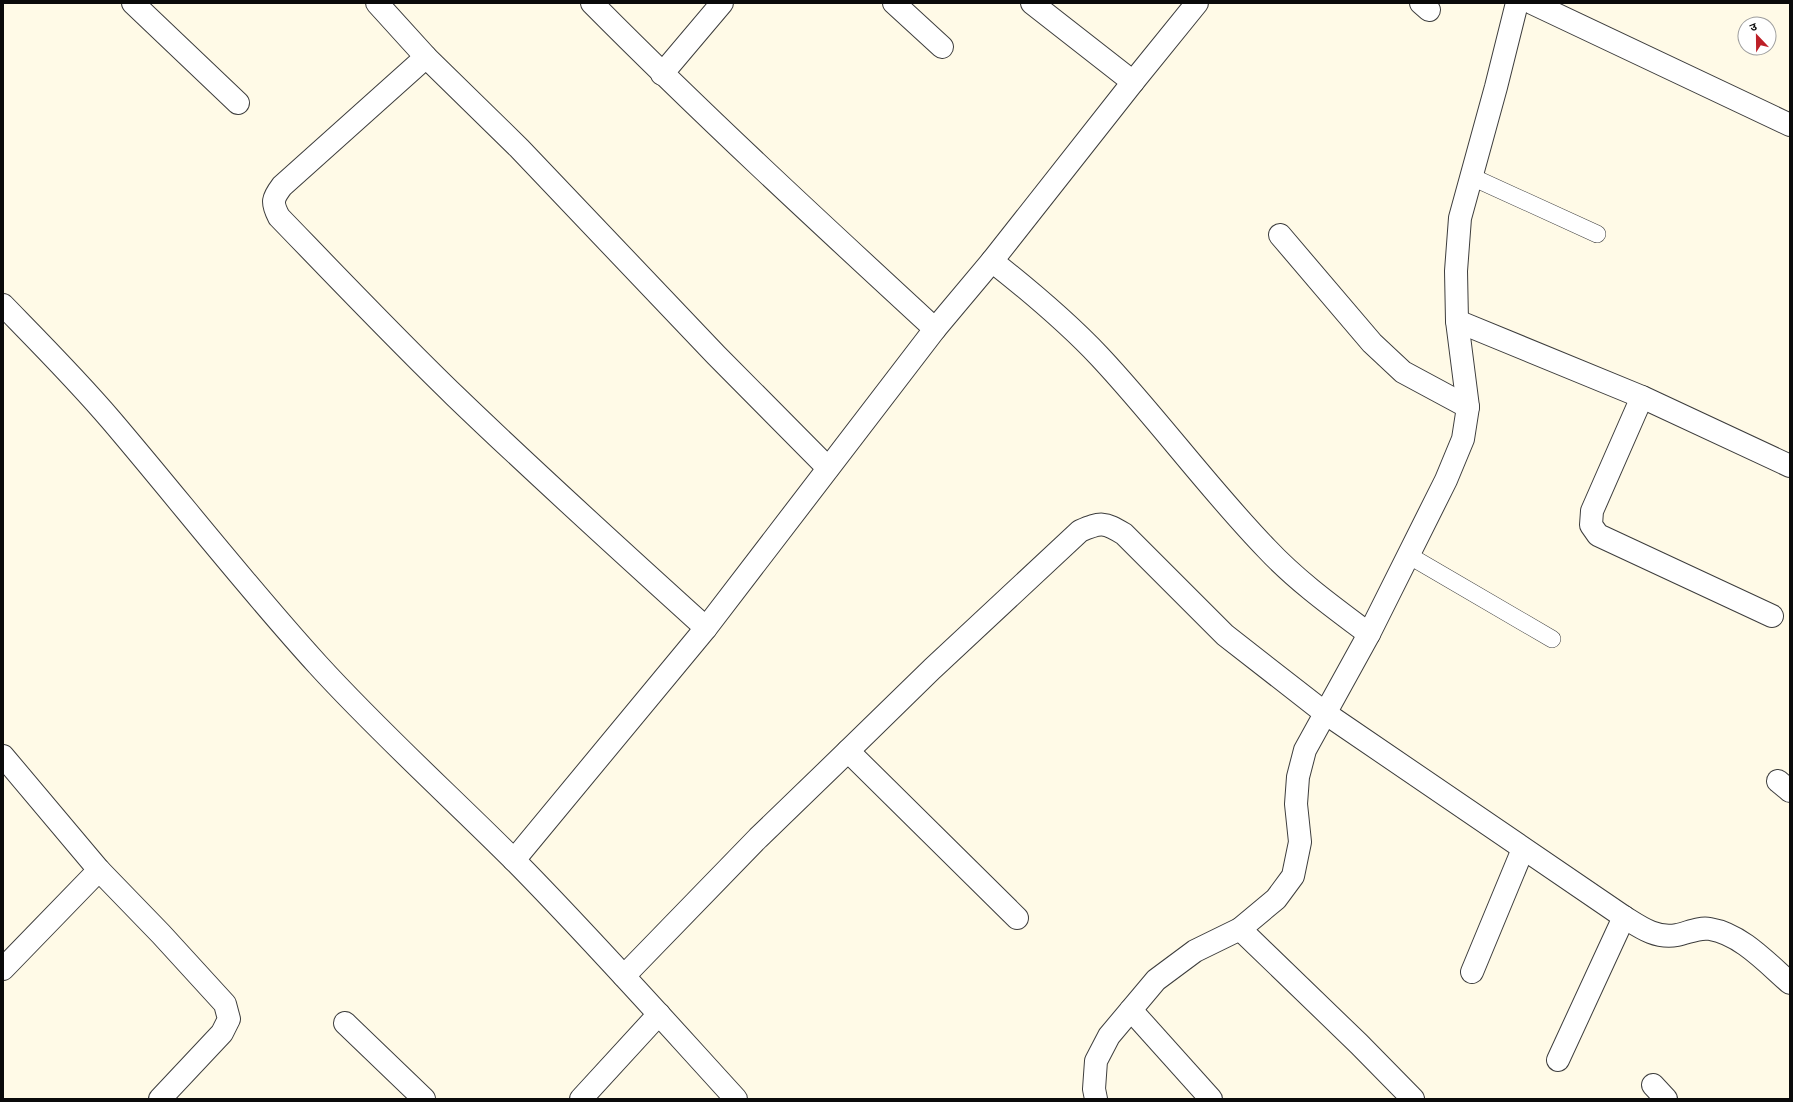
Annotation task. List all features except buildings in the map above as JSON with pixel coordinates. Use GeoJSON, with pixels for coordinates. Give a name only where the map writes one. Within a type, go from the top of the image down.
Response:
{"type":"FeatureCollection","features":[{"type":"Feature","properties":{"kind":"street"},"geometry":{"type":"LineString","coordinates":[[133,3],[238,103]]}},
{"type":"Feature","properties":{"kind":"street"},"geometry":{"type":"LineString","coordinates":[[377,3],[426,57],[519,148],[716,355],[828,468]]}},
{"type":"Feature","properties":{"kind":"street"},"geometry":{"type":"LineString","coordinates":[[592,3],[662,74],[935,329]]}},
{"type":"Feature","properties":{"kind":"street"},"geometry":{"type":"LineString","coordinates":[[662,74],[722,3]]}},
{"type":"Feature","properties":{"kind":"street"},"geometry":{"type":"LineString","coordinates":[[894,3],[942,47]]}},
{"type":"Feature","properties":{"kind":"street"},"geometry":{"type":"LineString","coordinates":[[1032,3],[1133,82]]}},
{"type":"Feature","properties":{"kind":"street"},"geometry":{"type":"LineString","coordinates":[[514,860],[706,628],[935,329],[992,261],[1197,3]]}},
{"type":"Feature","properties":{"kind":"street"},"geometry":{"type":"LineString","coordinates":[[1096,1099],[1094,1089],[1096,1061],[1109,1036],[1156,980],[1195,952],[1240,929],[1276,899],[1293,876],[1300,842],[1296,804],[1298,777],[1305,750],[1369,634],[1446,480],[1463,439],[1468,407],[1457,321],[1456,271],[1460,218],[1517,3]]}},
{"type":"Feature","properties":{"kind":"street"},"geometry":{"type":"LineString","coordinates":[[1532,3],[1790,124]]}},
{"type":"Feature","properties":{"kind":"street"},"geometry":{"type":"LineString","coordinates":[[426,57],[282,186],[275,195],[273,206],[279,217],[455,396],[562,498],[706,628]]}},
{"type":"Feature","properties":{"kind":"street"},"geometry":{"type":"LineString","coordinates":[[1280,235],[1372,343],[1403,372],[1468,407]]}},
{"type":"Feature","properties":{"kind":"street"},"geometry":{"type":"LineString","coordinates":[[992,261],[1052,309],[1099,356],[1267,549],[1313,591],[1369,634]]}},
{"type":"Feature","properties":{"kind":"street"},"geometry":{"type":"LineString","coordinates":[[3,305],[46,349],[109,418],[252,590],[318,666],[396,747],[514,860],[624,976],[736,1099]]}},
{"type":"Feature","properties":{"kind":"street"},"geometry":{"type":"LineString","coordinates":[[1457,321],[1642,397],[1790,466]]}},
{"type":"Feature","properties":{"kind":"street"},"geometry":{"type":"LineString","coordinates":[[1642,397],[1592,511],[1591,525],[1598,535],[1772,616]]}},
{"type":"Feature","properties":{"kind":"street"},"geometry":{"type":"LineString","coordinates":[[624,976],[758,838],[932,669],[1080,531],[1096,525],[1108,525],[1124,534],[1225,635],[1325,713],[1624,917],[1644,930],[1661,936],[1676,935],[1692,930],[1708,928],[1727,934],[1750,950],[1790,983]]}},
{"type":"Feature","properties":{"kind":"street"},"geometry":{"type":"LineString","coordinates":[[848,751],[1017,918]]}},
{"type":"Feature","properties":{"kind":"street"},"geometry":{"type":"LineString","coordinates":[[3,756],[99,870],[161,934],[225,1004],[229,1019],[222,1033],[160,1099]]}},
{"type":"Feature","properties":{"kind":"street"},"geometry":{"type":"LineString","coordinates":[[1472,972],[1523,849]]}},
{"type":"Feature","properties":{"kind":"street"},"geometry":{"type":"LineString","coordinates":[[3,969],[99,870]]}},
{"type":"Feature","properties":{"kind":"street"},"geometry":{"type":"LineString","coordinates":[[1558,1060],[1624,917]]}},
{"type":"Feature","properties":{"kind":"street"},"geometry":{"type":"LineString","coordinates":[[1240,929],[1359,1044],[1413,1099]]}},
{"type":"Feature","properties":{"kind":"street"},"geometry":{"type":"LineString","coordinates":[[1131,1010],[1211,1099]]}},
{"type":"Feature","properties":{"kind":"street"},"geometry":{"type":"LineString","coordinates":[[581,1099],[659,1014]]}},
{"type":"Feature","properties":{"kind":"street"},"geometry":{"type":"LineString","coordinates":[[345,1022],[424,1099]]}},
{"type":"Feature","properties":{"kind":"lane"},"geometry":{"type":"LineString","coordinates":[[1472,177],[1597,234]]}},
{"type":"Feature","properties":{"kind":"lane"},"geometry":{"type":"LineString","coordinates":[[1408,555],[1552,639]]}}]}
